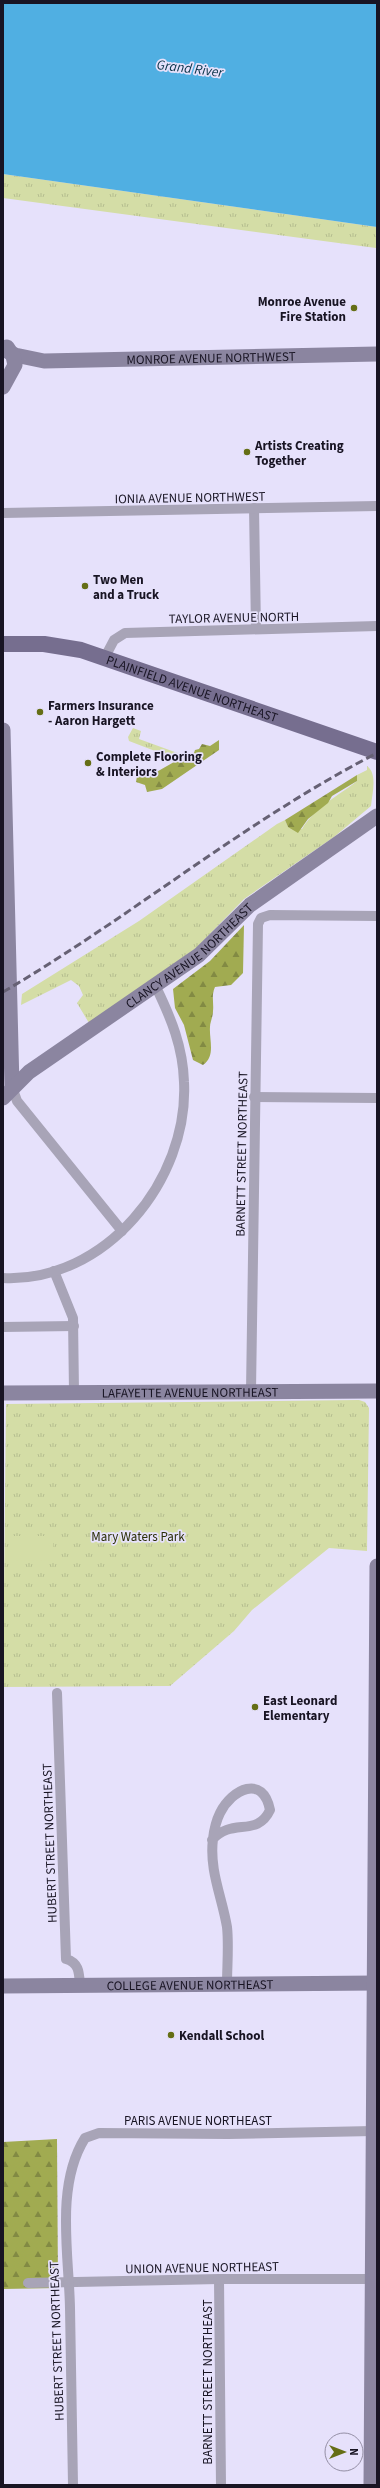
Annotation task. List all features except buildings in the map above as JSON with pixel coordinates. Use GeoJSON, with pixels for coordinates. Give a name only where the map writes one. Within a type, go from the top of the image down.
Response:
{"type":"FeatureCollection","features":[{"type":"Feature","properties":{"kind":"main road","name":"MONROE AVENUE NORTHWEST"},"geometry":{"type":"LineString","coordinates":[[5,348],[46,361],[377,354]]}},
{"type":"Feature","properties":{"kind":"main road"},"geometry":{"type":"LineString","coordinates":[[5,348],[15,365],[5,380]]}},
{"type":"Feature","properties":{"kind":"main road","name":"MONROE AVENUE NORTHWEST"},"geometry":{"type":"LineString","coordinates":[[5,380],[46,361]]}},
{"type":"Feature","properties":{"kind":"main road","name":"PLAINFIELD AVENUE NORTHEAST"},"geometry":{"type":"LineString","coordinates":[[3,644],[63,646],[105,657],[377,752]]}},
{"type":"Feature","properties":{"kind":"main road"},"geometry":{"type":"LineString","coordinates":[[3,730],[7,1093]]}},
{"type":"Feature","properties":{"kind":"main road","name":"CLANCY AVENUE NORTHEAST"},"geometry":{"type":"LineString","coordinates":[[7,1093],[29,1072],[156,987],[199,955],[250,905],[377,816]]}},
{"type":"Feature","properties":{"kind":"main road","name":"LAFAYETTE AVENUE NORTHEAST"},"geometry":{"type":"LineString","coordinates":[[3,1393],[377,1391]]}},
{"type":"Feature","properties":{"kind":"main road"},"geometry":{"type":"LineString","coordinates":[[370,2485],[374,2279],[373,2131],[377,1566]]}},
{"type":"Feature","properties":{"kind":"main road","name":"COLLEGE AVENUE NORTHEAST"},"geometry":{"type":"LineString","coordinates":[[3,1986],[375,1983]]}},
{"type":"Feature","properties":{"kind":"street","name":"IONIA AVENUE NORTHWEST"},"geometry":{"type":"LineString","coordinates":[[3,513],[377,506]]}},
{"type":"Feature","properties":{"kind":"street"},"geometry":{"type":"LineString","coordinates":[[254,508],[256,629]]}},
{"type":"Feature","properties":{"kind":"street","name":"TAYLOR AVENUE NORTH"},"geometry":{"type":"LineString","coordinates":[[105,657],[114,640],[125,633],[377,626]]}},
{"type":"Feature","properties":{"kind":"street","name":"BARNETT STREET NORTHEAST"},"geometry":{"type":"LineString","coordinates":[[251,1391],[257,934],[261,918],[270,915],[377,916]]}},
{"type":"Feature","properties":{"kind":"street"},"geometry":{"type":"LineString","coordinates":[[3,1278],[32,1276],[54,1271],[96,1252],[122,1231],[145,1206],[160,1182],[176,1142],[183,1113],[184,1083],[180,1050],[173,1023],[156,987]]}},
{"type":"Feature","properties":{"kind":"street"},"geometry":{"type":"LineString","coordinates":[[7,1093],[17,1101],[122,1231]]}},
{"type":"Feature","properties":{"kind":"street"},"geometry":{"type":"LineString","coordinates":[[254,1097],[377,1098]]}},
{"type":"Feature","properties":{"kind":"street"},"geometry":{"type":"LineString","coordinates":[[54,1271],[70,1310],[74,1326],[74,1392]]}},
{"type":"Feature","properties":{"kind":"street"},"geometry":{"type":"LineString","coordinates":[[3,1327],[74,1326]]}},
{"type":"Feature","properties":{"kind":"street","name":"HUBERT STREET NORTHEAST"},"geometry":{"type":"LineString","coordinates":[[57,1693],[66,1959],[75,1963],[78,1967],[80,1986]]}},
{"type":"Feature","properties":{"kind":"street"},"geometry":{"type":"LineString","coordinates":[[212,1840],[219,1832],[227,1828],[255,1825],[266,1818],[270,1810],[265,1795],[258,1789],[249,1788],[235,1795],[220,1812],[212,1840],[217,1889],[227,1926],[227,1985]]}},
{"type":"Feature","properties":{"kind":"street","name":"PARIS AVENUE NORTHEAST"},"geometry":{"type":"LineString","coordinates":[[67,2197],[80,2146],[85,2138],[99,2133],[228,2134],[373,2131]]}},
{"type":"Feature","properties":{"kind":"street","name":"HUBERT STREET NORTHEAST"},"geometry":{"type":"LineString","coordinates":[[67,2197],[66,2254],[69,2284],[73,2485]]}},
{"type":"Feature","properties":{"kind":"street","name":"BARNETT STREET NORTHEAST"},"geometry":{"type":"LineString","coordinates":[[219,2279],[221,2485]]}},
{"type":"Feature","properties":{"kind":"street","name":"UNION AVENUE NORTHEAST"},"geometry":{"type":"LineString","coordinates":[[28,2284],[219,2279],[374,2279]]}},
{"type":"Feature","properties":{"kind":"green space"},"geometry":{"type":"Polygon","coordinates":[[[3,174],[377,227],[376,248],[3,198],[3,174]]]}},
{"type":"Feature","properties":{"kind":"green space"},"geometry":{"type":"Polygon","coordinates":[[[133,728],[141,731],[139,739],[183,755],[176,759],[129,741],[128,737],[133,728]]]}},
{"type":"Feature","properties":{"kind":"green space"},"geometry":{"type":"Polygon","coordinates":[[[219,740],[219,750],[162,789],[147,792],[145,785],[136,782],[137,776],[153,774],[183,755],[192,758],[195,750],[199,749],[202,744],[210,746],[219,740]]]}},
{"type":"Feature","properties":{"kind":"green space"},"geometry":{"type":"Polygon","coordinates":[[[367,766],[373,779],[371,806],[334,837],[244,899],[195,949],[89,1023],[77,1003],[83,995],[79,986],[71,980],[21,1005],[22,994],[139,921],[277,824],[285,820],[288,827],[302,829],[320,808],[357,781],[357,775],[367,770],[367,766]]]}},
{"type":"Feature","properties":{"kind":"green space"},"geometry":{"type":"Polygon","coordinates":[[[357,775],[357,781],[332,796],[328,803],[308,819],[298,833],[288,827],[285,820],[357,775]]]}},
{"type":"Feature","properties":{"kind":"green space"},"geometry":{"type":"Polygon","coordinates":[[[244,925],[243,973],[231,985],[215,987],[213,996],[213,1013],[210,1023],[211,1052],[207,1061],[203,1065],[193,1060],[184,1025],[175,1008],[173,989],[210,961],[244,925]]]}},
{"type":"Feature","properties":{"kind":"green space","name":"Mary Waters Park"},"geometry":{"type":"Polygon","coordinates":[[[359,1400],[365,1402],[369,1408],[367,1551],[329,1548],[252,1610],[234,1631],[170,1686],[3,1687],[6,1404],[359,1400]]]}},
{"type":"Feature","properties":{"kind":"green space"},"geometry":{"type":"Polygon","coordinates":[[[13,1536],[53,1536],[53,1560],[13,1561],[13,1536]]]}},
{"type":"Feature","properties":{"kind":"green space"},"geometry":{"type":"Polygon","coordinates":[[[57,2139],[58,2288],[3,2289],[3,2142],[57,2139]]]}},
{"type":"Feature","properties":{"kind":"water","name":"Grand River"},"geometry":{"type":"Polygon","coordinates":[[[3,3],[377,3],[377,227],[3,174],[3,3]]]}},
{"type":"Feature","properties":{"kind":"railway"},"geometry":{"type":"LineString","coordinates":[[3,992],[97,933],[281,808],[377,753]]}},
{"type":"Feature","properties":{"kind":"place","name":"Monroe Avenue Fire Station"},"geometry":{"type":"Point","coordinates":[354,308]}},
{"type":"Feature","properties":{"kind":"place","name":"Artists Creating Together"},"geometry":{"type":"Point","coordinates":[247,452]}},
{"type":"Feature","properties":{"kind":"place","name":"Two Men and a Truck"},"geometry":{"type":"Point","coordinates":[85,586]}},
{"type":"Feature","properties":{"kind":"place","name":"Farmers Insurance - Aaron Hargett"},"geometry":{"type":"Point","coordinates":[40,712]}},
{"type":"Feature","properties":{"kind":"place","name":"Complete Flooring & Interiors"},"geometry":{"type":"Point","coordinates":[88,763]}},
{"type":"Feature","properties":{"kind":"place","name":"East Leonard Elementary"},"geometry":{"type":"Point","coordinates":[255,1707]}},
{"type":"Feature","properties":{"kind":"place","name":"Kendall School"},"geometry":{"type":"Point","coordinates":[171,2035]}}]}
